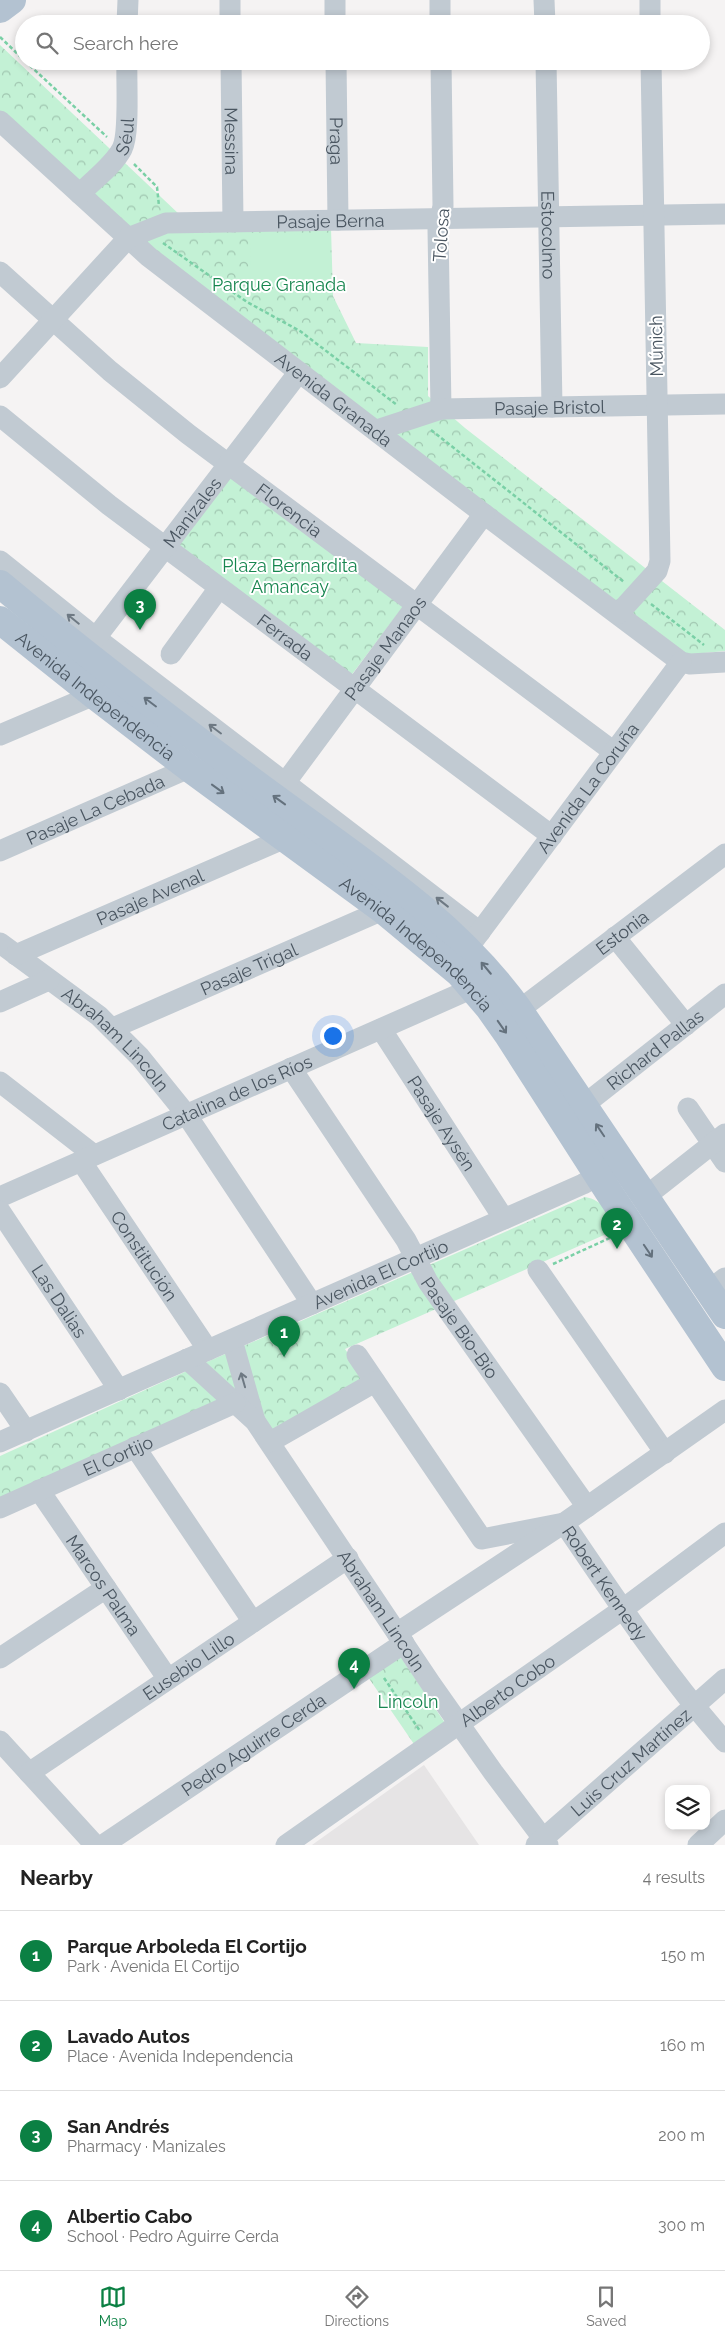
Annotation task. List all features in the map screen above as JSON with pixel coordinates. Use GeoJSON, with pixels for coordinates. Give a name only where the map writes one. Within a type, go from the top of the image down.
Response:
{"type":"FeatureCollection","features":[{"type":"Feature","properties":{"kind":"main road"},"geometry":{"type":"LineString","coordinates":[[0,9],[12,0]]}},
{"type":"Feature","properties":{"kind":"main road","name":"Avenida Independencia"},"geometry":{"type":"LineString","coordinates":[[0,584],[90,645],[278,800],[402,891],[474,940],[502,986],[645,1197],[717,1284],[725,1315]]}},
{"type":"Feature","properties":{"kind":"main road","name":"Avenida Independencia"},"geometry":{"type":"LineString","coordinates":[[0,620],[189,768],[383,910],[437,953],[473,988],[508,1035],[598,1176],[725,1367]]}},
{"type":"Feature","properties":{"kind":"street"},"geometry":{"type":"LineString","coordinates":[[127,15],[128,0]]}},
{"type":"Feature","properties":{"kind":"street"},"geometry":{"type":"LineString","coordinates":[[230,0],[230,15]]}},
{"type":"Feature","properties":{"kind":"street"},"geometry":{"type":"LineString","coordinates":[[335,0],[335,15]]}},
{"type":"Feature","properties":{"kind":"street"},"geometry":{"type":"LineString","coordinates":[[440,0],[440,15]]}},
{"type":"Feature","properties":{"kind":"street"},"geometry":{"type":"LineString","coordinates":[[544,0],[545,15]]}},
{"type":"Feature","properties":{"kind":"street"},"geometry":{"type":"LineString","coordinates":[[650,0],[650,15]]}},
{"type":"Feature","properties":{"kind":"street","name":"Séul"},"geometry":{"type":"LineString","coordinates":[[80,194],[118,155],[124,146],[126,133],[127,70]]}},
{"type":"Feature","properties":{"kind":"street","name":"Messina"},"geometry":{"type":"LineString","coordinates":[[231,70],[233,222]]}},
{"type":"Feature","properties":{"kind":"street","name":"Praga"},"geometry":{"type":"LineString","coordinates":[[336,70],[338,220]]}},
{"type":"Feature","properties":{"kind":"street","name":"Tolosa"},"geometry":{"type":"LineString","coordinates":[[441,70],[443,206],[438,229],[441,409]]}},
{"type":"Feature","properties":{"kind":"street","name":"Estocolmo"},"geometry":{"type":"LineString","coordinates":[[546,70],[552,407]]}},
{"type":"Feature","properties":{"kind":"street","name":"Múnich"},"geometry":{"type":"LineString","coordinates":[[618,614],[657,571],[660,561],[651,70]]}},
{"type":"Feature","properties":{"kind":"street","name":"Avenida Granada"},"geometry":{"type":"LineString","coordinates":[[0,121],[149,257],[377,430],[484,514],[681,662]]}},
{"type":"Feature","properties":{"kind":"street","name":"Pasaje Berna"},"geometry":{"type":"LineString","coordinates":[[0,378],[128,238],[166,223],[725,214]]}},
{"type":"Feature","properties":{"kind":"street","name":"Florencia"},"geometry":{"type":"LineString","coordinates":[[0,272],[148,403],[614,752]]}},
{"type":"Feature","properties":{"kind":"street","name":"Manizales"},"geometry":{"type":"LineString","coordinates":[[90,645],[299,372]]}},
{"type":"Feature","properties":{"kind":"street","name":"Pasaje Bristol"},"geometry":{"type":"LineString","coordinates":[[377,430],[441,409],[725,404]]}},
{"type":"Feature","properties":{"kind":"street","name":"Ferrada"},"geometry":{"type":"LineString","coordinates":[[0,416],[74,478],[219,588],[310,664],[355,689],[552,836]]}},
{"type":"Feature","properties":{"kind":"street","name":"Pasaje Manaos"},"geometry":{"type":"LineString","coordinates":[[285,783],[484,514]]}},
{"type":"Feature","properties":{"kind":"street","name":"Avenida Independencia"},"geometry":{"type":"LineString","coordinates":[[0,561],[90,645],[285,783],[474,940]]}},
{"type":"Feature","properties":{"kind":"street"},"geometry":{"type":"LineString","coordinates":[[171,654],[219,588]]}},
{"type":"Feature","properties":{"kind":"street"},"geometry":{"type":"LineString","coordinates":[[681,662],[690,664],[725,662]]}},
{"type":"Feature","properties":{"kind":"street","name":"Avenida La Coruña"},"geometry":{"type":"LineString","coordinates":[[474,940],[681,662]]}},
{"type":"Feature","properties":{"kind":"street"},"geometry":{"type":"LineString","coordinates":[[0,735],[94,695]]}},
{"type":"Feature","properties":{"kind":"street","name":"Pasaje La Cebada"},"geometry":{"type":"LineString","coordinates":[[0,851],[189,768]]}},
{"type":"Feature","properties":{"kind":"street","name":"Pasaje Avenal"},"geometry":{"type":"LineString","coordinates":[[8,949],[285,838]]}},
{"type":"Feature","properties":{"kind":"street","name":"Estonia"},"geometry":{"type":"LineString","coordinates":[[519,1010],[725,854]]}},
{"type":"Feature","properties":{"kind":"street","name":"Pasaje Trigal"},"geometry":{"type":"LineString","coordinates":[[113,1028],[383,910]]}},
{"type":"Feature","properties":{"kind":"street"},"geometry":{"type":"LineString","coordinates":[[615,937],[686,1025]]}},
{"type":"Feature","properties":{"kind":"street","name":"Abraham Lincoln"},"geometry":{"type":"LineString","coordinates":[[8,949],[113,1028],[140,1057],[186,1114],[312,1304]]}},
{"type":"Feature","properties":{"kind":"street"},"geometry":{"type":"LineString","coordinates":[[0,1002],[49,980]]}},
{"type":"Feature","properties":{"kind":"street","name":"Catalina de los Ríos"},"geometry":{"type":"LineString","coordinates":[[0,1197],[473,988]]}},
{"type":"Feature","properties":{"kind":"street","name":"Richard Pallas"},"geometry":{"type":"LineString","coordinates":[[584,1105],[725,994]]}},
{"type":"Feature","properties":{"kind":"street","name":"Pasaje Aysén"},"geometry":{"type":"LineString","coordinates":[[381,1029],[504,1219]]}},
{"type":"Feature","properties":{"kind":"street","name":"Pasaje Bio-Bio"},"geometry":{"type":"LineString","coordinates":[[291,1068],[406,1240],[428,1282],[587,1507]]}},
{"type":"Feature","properties":{"kind":"street","name":"Constitución"},"geometry":{"type":"LineString","coordinates":[[0,1082],[88,1158],[208,1350]]}},
{"type":"Feature","properties":{"kind":"street"},"geometry":{"type":"LineString","coordinates":[[688,1108],[719,1139],[725,1162]]}},
{"type":"Feature","properties":{"kind":"street"},"geometry":{"type":"LineString","coordinates":[[645,1197],[719,1139]]}},
{"type":"Feature","properties":{"kind":"street","name":"Avenida El Cortijo"},"geometry":{"type":"LineString","coordinates":[[0,1442],[504,1219],[598,1176],[622,1162]]}},
{"type":"Feature","properties":{"kind":"street","name":"Las Dalias"},"geometry":{"type":"LineString","coordinates":[[0,1211],[119,1390]]}},
{"type":"Feature","properties":{"kind":"street"},"geometry":{"type":"LineString","coordinates":[[538,1270],[664,1453]]}},
{"type":"Feature","properties":{"kind":"street","name":"Abraham Lincoln"},"geometry":{"type":"LineString","coordinates":[[232,1340],[255,1421]]}},
{"type":"Feature","properties":{"kind":"street","name":"Robert Kennedy"},"geometry":{"type":"LineString","coordinates":[[357,1355],[482,1539],[564,1523],[694,1707],[725,1742]]}},
{"type":"Feature","properties":{"kind":"street","name":"Abraham Lincoln"},"geometry":{"type":"LineString","coordinates":[[187,1359],[255,1421],[400,1638],[542,1843]]}},
{"type":"Feature","properties":{"kind":"street"},"geometry":{"type":"LineString","coordinates":[[270,1442],[375,1382]]}},
{"type":"Feature","properties":{"kind":"street"},"geometry":{"type":"LineString","coordinates":[[0,1393],[26,1431]]}},
{"type":"Feature","properties":{"kind":"street","name":"El Cortijo"},"geometry":{"type":"LineString","coordinates":[[0,1508],[235,1403]]}},
{"type":"Feature","properties":{"kind":"street","name":"Pedro Aguirre Cerda"},"geometry":{"type":"LineString","coordinates":[[102,1845],[725,1410]]}},
{"type":"Feature","properties":{"kind":"street"},"geometry":{"type":"LineString","coordinates":[[135,1448],[253,1622]]}},
{"type":"Feature","properties":{"kind":"street","name":"Marcos Palma"},"geometry":{"type":"LineString","coordinates":[[39,1490],[168,1679]]}},
{"type":"Feature","properties":{"kind":"street","name":"Alberto Cobo"},"geometry":{"type":"LineString","coordinates":[[286,1845],[623,1609],[725,1533]]}},
{"type":"Feature","properties":{"kind":"street","name":"Eusebio Lillo"},"geometry":{"type":"LineString","coordinates":[[29,1773],[348,1558]]}},
{"type":"Feature","properties":{"kind":"street"},"geometry":{"type":"LineString","coordinates":[[0,1658],[106,1588]]}},
{"type":"Feature","properties":{"kind":"street","name":"Luis Cruz Martínez"},"geometry":{"type":"LineString","coordinates":[[542,1843],[725,1679]]}},
{"type":"Feature","properties":{"kind":"street"},"geometry":{"type":"LineString","coordinates":[[0,1741],[95,1845]]}},
{"type":"Feature","properties":{"kind":"street"},"geometry":{"type":"LineString","coordinates":[[698,1845],[725,1820]]}},
{"type":"Feature","properties":{"kind":"path"},"geometry":{"type":"LineString","coordinates":[[0,37],[15,51]]}},
{"type":"Feature","properties":{"kind":"path"},"geometry":{"type":"LineString","coordinates":[[150,230],[166,245],[247,302],[300,331],[413,417],[725,662]]}},
{"type":"Feature","properties":{"kind":"path"},"geometry":{"type":"LineString","coordinates":[[538,1270],[633,1228]]}},
{"type":"Feature","properties":{"kind":"path"},"geometry":{"type":"LineString","coordinates":[[381,1674],[430,1744]]}},
{"type":"Feature","properties":{"kind":"shaded area"},"geometry":{"type":"Polygon","coordinates":[[[424,1765],[479,1845],[312,1845],[424,1765]]]}},
{"type":"Feature","properties":{"kind":"green space","name":"Parque Granada"},"geometry":{"type":"Polygon","coordinates":[[[0,45],[15,59],[15,70],[26,70],[198,232],[331,228],[333,296],[356,343],[428,347],[428,396],[465,428],[725,630],[725,651],[683,655],[220,307],[0,111],[0,45]]]}},
{"type":"Feature","properties":{"kind":"green space"},"geometry":{"type":"Polygon","coordinates":[[[330,234],[331,279],[251,280],[250,235],[330,234]]]}},
{"type":"Feature","properties":{"kind":"green space","name":"Plaza Bernardita Amancay"},"geometry":{"type":"Polygon","coordinates":[[[230,474],[405,604],[350,677],[175,547],[230,474]]]}},
{"type":"Feature","properties":{"kind":"green space"},"geometry":{"type":"Polygon","coordinates":[[[585,1197],[601,1204],[620,1228],[345,1349],[366,1380],[270,1431],[252,1398],[0,1504],[0,1456],[200,1365],[585,1197]]]}},
{"type":"Feature","properties":{"kind":"green space","name":"Lincoln"},"geometry":{"type":"Polygon","coordinates":[[[400,1656],[447,1726],[416,1747],[368,1677],[400,1656]]]}},
{"type":"Feature","properties":{"kind":"place","name":"San Andrés"},"geometry":{"type":"Point","coordinates":[140,630]}},
{"type":"Feature","properties":{"kind":"place","name":"Lavado Autos"},"geometry":{"type":"Point","coordinates":[617,1249]}},
{"type":"Feature","properties":{"kind":"place","name":"Parque Arboleda El Cortijo"},"geometry":{"type":"Point","coordinates":[284,1357]}},
{"type":"Feature","properties":{"kind":"place","name":"Albertio Cabo"},"geometry":{"type":"Point","coordinates":[354,1689]}}]}
